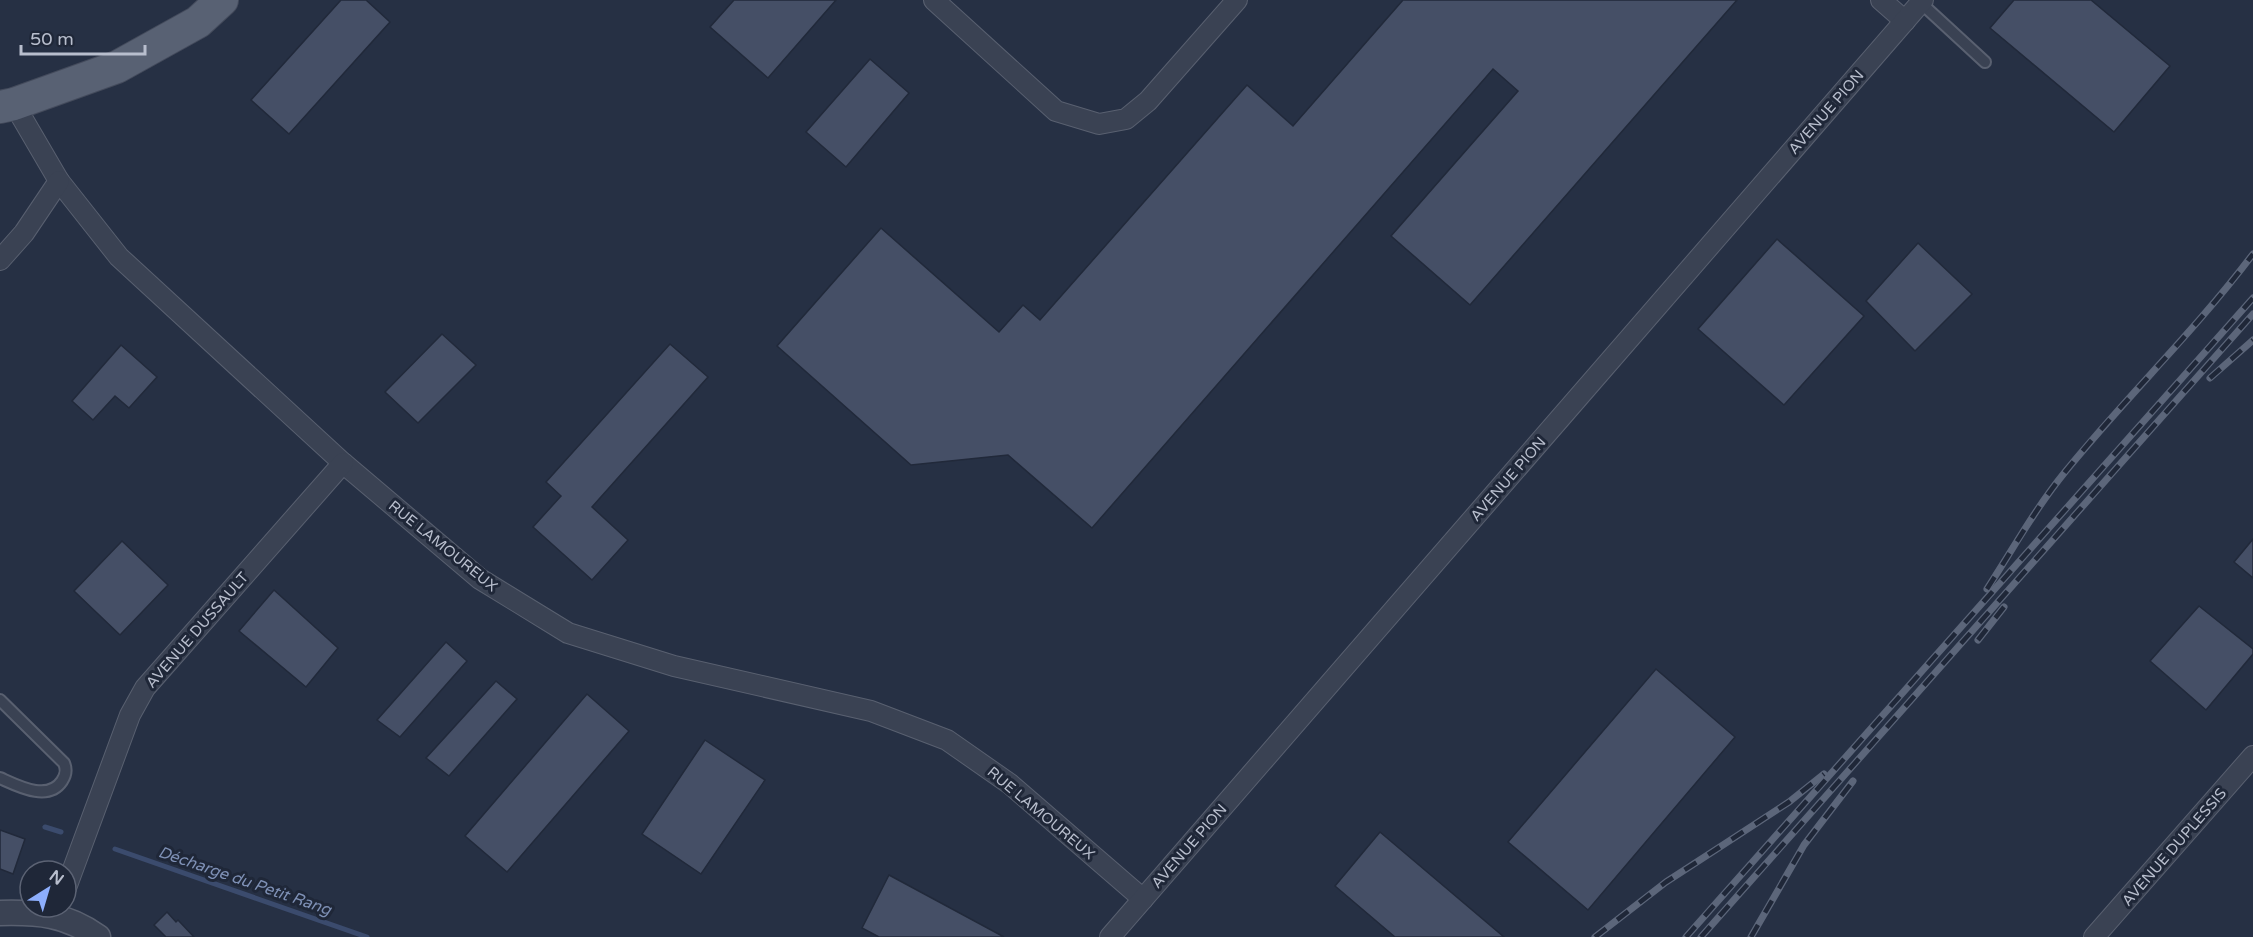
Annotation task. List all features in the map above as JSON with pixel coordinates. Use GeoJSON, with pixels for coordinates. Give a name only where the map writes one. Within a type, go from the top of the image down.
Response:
{"type":"FeatureCollection","features":[{"type":"Feature","properties":{"kind":"main road"},"geometry":{"type":"LineString","coordinates":[[7,105],[117,67],[198,22],[222,0]]}},
{"type":"Feature","properties":{"kind":"street"},"geometry":{"type":"LineString","coordinates":[[934,0],[1056,111],[1099,124],[1126,119],[1148,102],[1237,0]]}},
{"type":"Feature","properties":{"kind":"street"},"geometry":{"type":"LineString","coordinates":[[1881,0],[1905,21]]}},
{"type":"Feature","properties":{"kind":"street","name":"AVENUE PION"},"geometry":{"type":"LineString","coordinates":[[1110,937],[1922,2]]}},
{"type":"Feature","properties":{"kind":"street","name":"RUE LAMOUREUX"},"geometry":{"type":"LineString","coordinates":[[7,105],[58,180],[119,257],[343,464],[480,579],[568,633],[674,666],[871,711],[947,740],[1010,784],[1143,899]]}},
{"type":"Feature","properties":{"kind":"street"},"geometry":{"type":"LineString","coordinates":[[0,260],[24,233],[58,180]]}},
{"type":"Feature","properties":{"kind":"street","name":"AVENUE DUSSAULT"},"geometry":{"type":"LineString","coordinates":[[77,859],[130,715],[145,688],[343,464]]}},
{"type":"Feature","properties":{"kind":"street","name":"AVENUE DUPLESSIS"},"geometry":{"type":"LineString","coordinates":[[2094,937],[2253,756]]}},
{"type":"Feature","properties":{"kind":"street"},"geometry":{"type":"LineString","coordinates":[[0,912],[18,913]]}},
{"type":"Feature","properties":{"kind":"street"},"geometry":{"type":"LineString","coordinates":[[69,919],[98,937]]}},
{"type":"Feature","properties":{"kind":"lane"},"geometry":{"type":"LineString","coordinates":[[1922,2],[1985,62]]}},
{"type":"Feature","properties":{"kind":"lane"},"geometry":{"type":"LineString","coordinates":[[0,700],[64,763],[66,769],[60,784],[46,793],[0,778]]}},
{"type":"Feature","properties":{"kind":"building"},"geometry":{"type":"Polygon","coordinates":[[[341,0],[366,0],[390,22],[289,134],[251,100],[341,0]]]}},
{"type":"Feature","properties":{"kind":"building"},"geometry":{"type":"Polygon","coordinates":[[[734,0],[836,0],[768,78],[710,27],[734,0]]]}},
{"type":"Feature","properties":{"kind":"building"},"geometry":{"type":"Polygon","coordinates":[[[1403,0],[1737,0],[1470,305],[1391,236],[1518,91],[1493,69],[1092,528],[1008,455],[911,465],[777,346],[881,228],[999,332],[1023,305],[1040,320],[1247,85],[1293,126],[1403,0]]]}},
{"type":"Feature","properties":{"kind":"building"},"geometry":{"type":"Polygon","coordinates":[[[2014,0],[2091,0],[2170,66],[2114,132],[1990,28],[2014,0]]]}},
{"type":"Feature","properties":{"kind":"building"},"geometry":{"type":"Polygon","coordinates":[[[870,59],[909,93],[846,167],[806,132],[870,59]]]}},
{"type":"Feature","properties":{"kind":"building"},"geometry":{"type":"Polygon","coordinates":[[[1777,239],[1864,316],[1784,405],[1698,329],[1777,239]]]}},
{"type":"Feature","properties":{"kind":"building"},"geometry":{"type":"Polygon","coordinates":[[[1918,243],[1972,294],[1915,351],[1866,301],[1918,243]]]}},
{"type":"Feature","properties":{"kind":"building"},"geometry":{"type":"Polygon","coordinates":[[[442,334],[476,365],[418,423],[385,392],[442,334]]]}},
{"type":"Feature","properties":{"kind":"building"},"geometry":{"type":"Polygon","coordinates":[[[670,344],[708,377],[592,507],[628,540],[592,580],[533,527],[561,496],[546,482],[670,344]]]}},
{"type":"Feature","properties":{"kind":"building"},"geometry":{"type":"Polygon","coordinates":[[[121,345],[157,377],[129,408],[115,396],[93,420],[72,401],[121,345]]]}},
{"type":"Feature","properties":{"kind":"building"},"geometry":{"type":"Polygon","coordinates":[[[2253,539],[2253,578],[2234,562],[2253,539]]]}},
{"type":"Feature","properties":{"kind":"building"},"geometry":{"type":"Polygon","coordinates":[[[122,541],[168,585],[120,635],[74,591],[122,541]]]}},
{"type":"Feature","properties":{"kind":"building"},"geometry":{"type":"Polygon","coordinates":[[[274,590],[338,648],[306,687],[239,631],[274,590]]]}},
{"type":"Feature","properties":{"kind":"building"},"geometry":{"type":"Polygon","coordinates":[[[2199,606],[2253,649],[2253,654],[2206,710],[2150,661],[2199,606]]]}},
{"type":"Feature","properties":{"kind":"building"},"geometry":{"type":"Polygon","coordinates":[[[446,642],[467,661],[400,737],[377,720],[446,642]]]}},
{"type":"Feature","properties":{"kind":"building"},"geometry":{"type":"Polygon","coordinates":[[[1656,669],[1735,737],[1588,910],[1508,842],[1656,669]]]}},
{"type":"Feature","properties":{"kind":"building"},"geometry":{"type":"Polygon","coordinates":[[[496,681],[517,699],[449,776],[426,758],[496,681]]]}},
{"type":"Feature","properties":{"kind":"building"},"geometry":{"type":"Polygon","coordinates":[[[587,694],[629,731],[507,872],[465,836],[587,694]]]}},
{"type":"Feature","properties":{"kind":"building"},"geometry":{"type":"Polygon","coordinates":[[[705,740],[765,780],[701,874],[642,834],[705,740]]]}},
{"type":"Feature","properties":{"kind":"building"},"geometry":{"type":"Polygon","coordinates":[[[0,830],[25,839],[13,874],[0,869],[0,830]]]}},
{"type":"Feature","properties":{"kind":"building"},"geometry":{"type":"Polygon","coordinates":[[[1380,832],[1504,937],[1395,937],[1335,886],[1380,832]]]}},
{"type":"Feature","properties":{"kind":"building"},"geometry":{"type":"Polygon","coordinates":[[[889,875],[1004,937],[879,937],[862,928],[889,875]]]}},
{"type":"Feature","properties":{"kind":"building"},"geometry":{"type":"Polygon","coordinates":[[[167,912],[194,937],[166,937],[154,925],[167,912]]]}},
{"type":"Feature","properties":{"kind":"waterway","name":"Décharge du Petit Rang"},"geometry":{"type":"LineString","coordinates":[[45,827],[61,832]]}},
{"type":"Feature","properties":{"kind":"waterway","name":"Décharge du Petit Rang"},"geometry":{"type":"LineString","coordinates":[[115,849],[367,937]]}},
{"type":"Feature","properties":{"kind":"railway"},"geometry":{"type":"LineString","coordinates":[[1987,589],[2034,515],[2065,472],[2208,310],[2253,254]]}},
{"type":"Feature","properties":{"kind":"railway"},"geometry":{"type":"LineString","coordinates":[[1686,937],[2253,298]]}},
{"type":"Feature","properties":{"kind":"railway"},"geometry":{"type":"LineString","coordinates":[[1701,937],[2253,314]]}},
{"type":"Feature","properties":{"kind":"railway"},"geometry":{"type":"LineString","coordinates":[[2210,378],[2253,340]]}},
{"type":"Feature","properties":{"kind":"railway"},"geometry":{"type":"LineString","coordinates":[[1978,640],[2004,607]]}},
{"type":"Feature","properties":{"kind":"railway"},"geometry":{"type":"LineString","coordinates":[[1595,937],[1666,882],[1789,802],[1824,774]]}},
{"type":"Feature","properties":{"kind":"railway"},"geometry":{"type":"LineString","coordinates":[[1751,937],[1804,845],[1853,781]]}}]}
